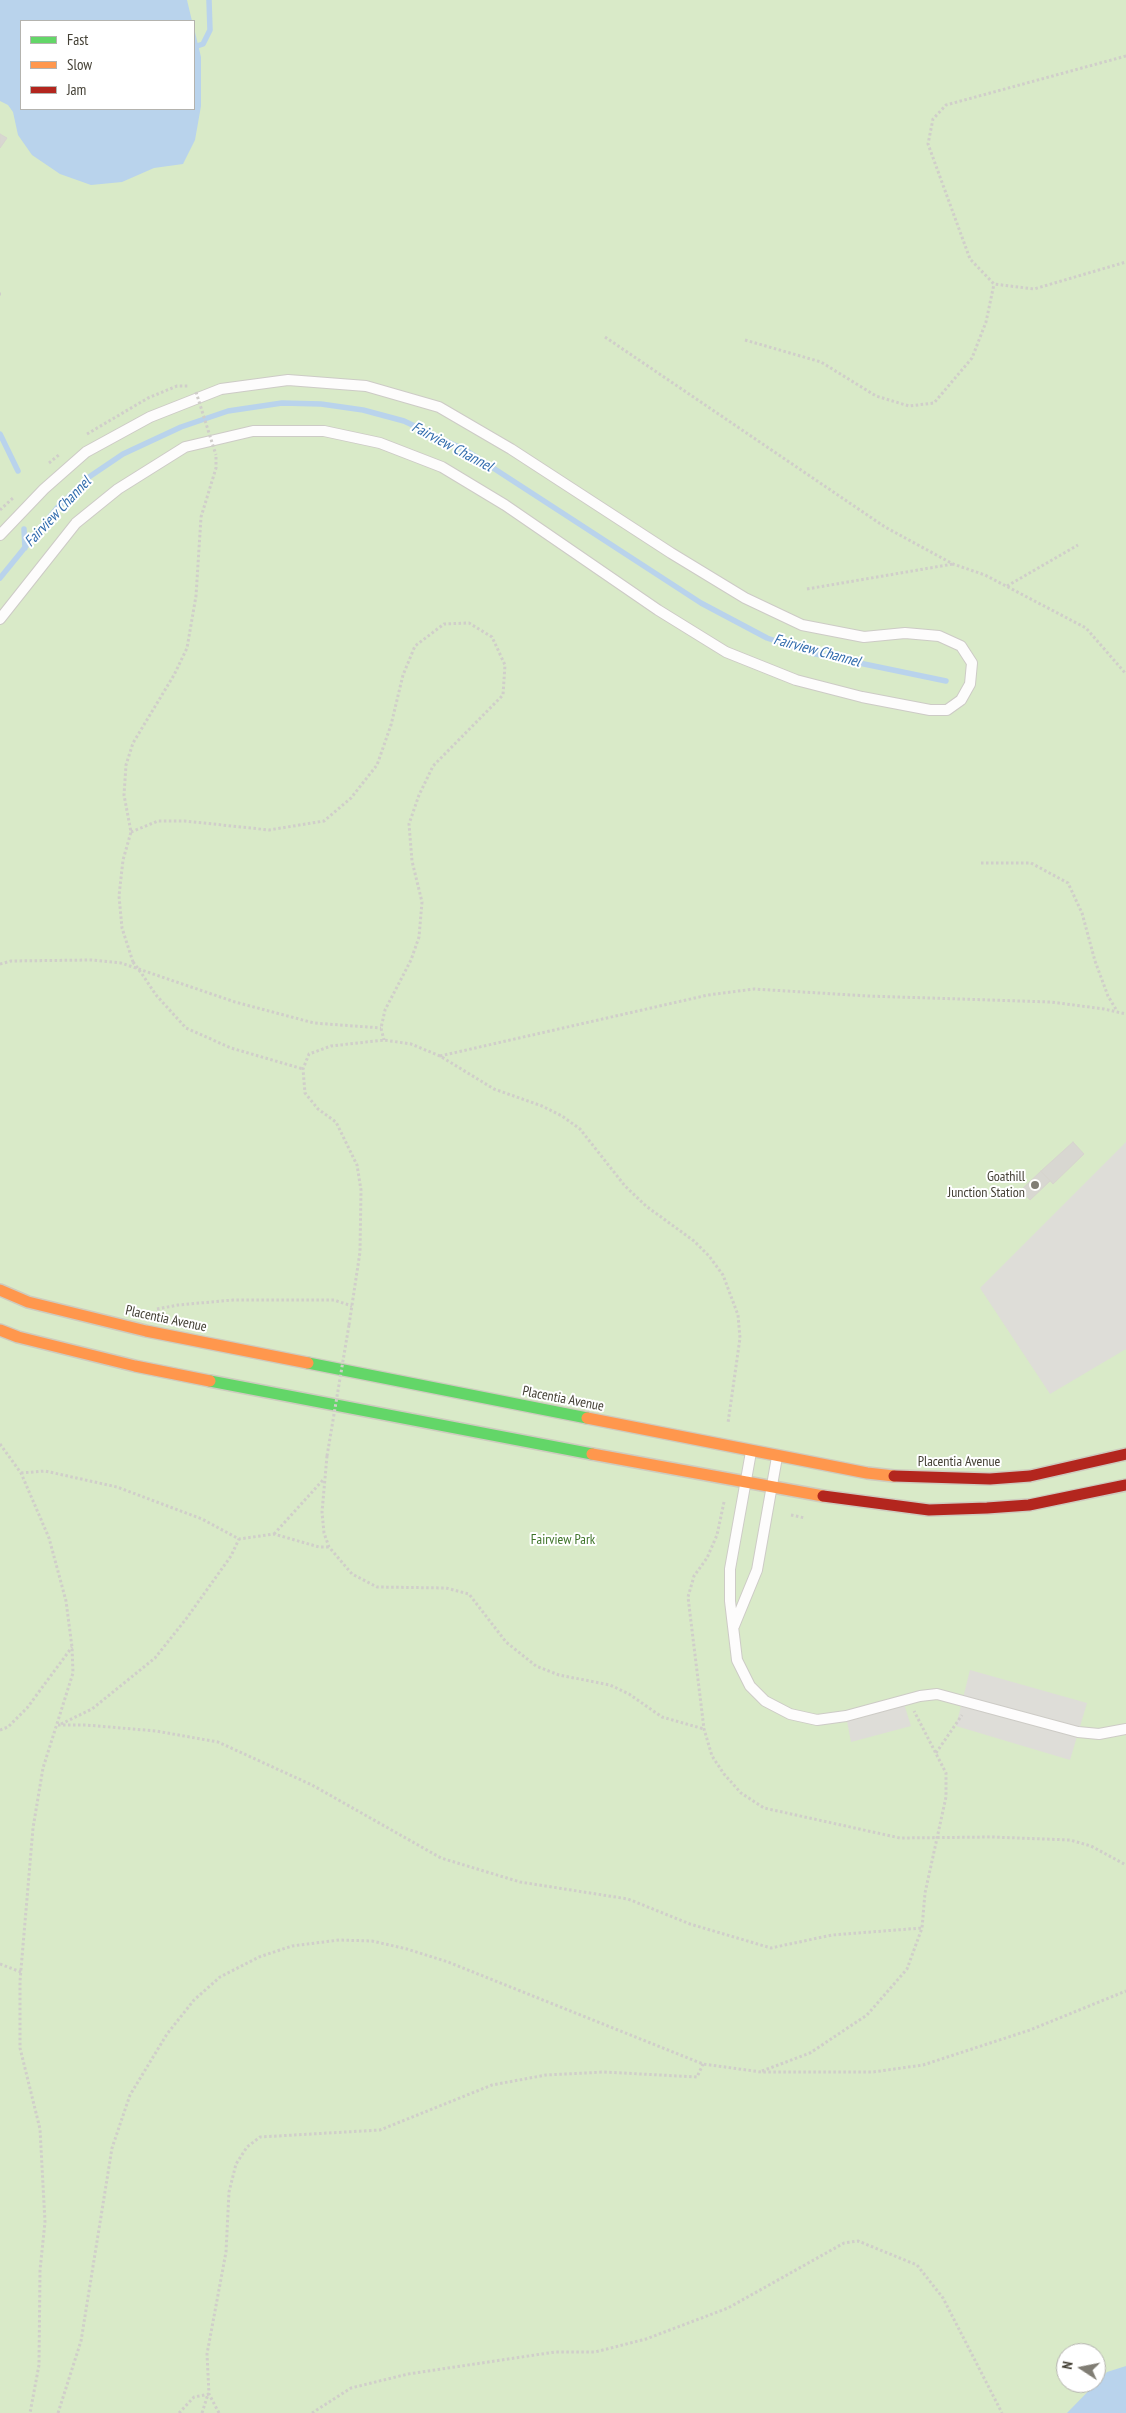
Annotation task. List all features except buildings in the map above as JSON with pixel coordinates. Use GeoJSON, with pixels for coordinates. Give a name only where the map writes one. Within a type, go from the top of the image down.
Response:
{"type":"FeatureCollection","features":[{"type":"Feature","properties":{"kind":"main road","name":"Placentia Avenue"},"geometry":{"type":"LineString","coordinates":[[0,1290],[28,1302],[146,1331],[867,1473],[908,1478],[982,1479],[1030,1476],[1126,1454]]}},
{"type":"Feature","properties":{"kind":"main road"},"geometry":{"type":"LineString","coordinates":[[0,1330],[18,1337],[135,1366],[744,1483],[854,1502],[929,1510],[1030,1505],[1126,1485]]}},
{"type":"Feature","properties":{"kind":"lane"},"geometry":{"type":"LineString","coordinates":[[0,535],[44,488],[86,452],[159,414],[221,389],[250,385],[288,380],[366,386],[439,407],[512,448],[671,553],[745,598],[802,625],[864,637],[905,633],[939,636],[961,646],[972,662],[970,684],[961,700],[947,710],[930,710],[862,697],[796,680],[726,652],[658,610],[505,505],[442,467],[380,443],[324,431],[253,431],[185,447],[118,489],[76,523],[0,619]]}},
{"type":"Feature","properties":{"kind":"lane"},"geometry":{"type":"LineString","coordinates":[[751,1451],[730,1569],[733,1627],[737,1660],[750,1686],[765,1701],[790,1714],[817,1720],[846,1716],[908,1699],[937,1694],[1078,1732],[1098,1734],[1126,1729]]}},
{"type":"Feature","properties":{"kind":"lane"},"geometry":{"type":"LineString","coordinates":[[733,1627],[757,1570],[777,1456]]}},
{"type":"Feature","properties":{"kind":"path"},"geometry":{"type":"LineString","coordinates":[[1126,56],[946,105],[932,119],[928,144],[970,259],[994,284],[1034,288],[1126,262]]}},
{"type":"Feature","properties":{"kind":"path"},"geometry":{"type":"LineString","coordinates":[[745,340],[820,362],[876,396],[909,406],[934,403],[972,358],[986,322],[994,284]]}},
{"type":"Feature","properties":{"kind":"path"},"geometry":{"type":"LineString","coordinates":[[605,336],[885,527],[953,564],[985,575],[1086,628],[1126,674]]}},
{"type":"Feature","properties":{"kind":"path"},"geometry":{"type":"LineString","coordinates":[[196,392],[216,455],[216,468],[201,517],[196,596],[187,648],[174,675],[133,743],[126,765],[124,795],[132,832],[123,860],[119,896],[122,928],[133,962],[156,995],[186,1028],[231,1048],[303,1069]]}},
{"type":"Feature","properties":{"kind":"path"},"geometry":{"type":"LineString","coordinates":[[1006,586],[1078,545]]}},
{"type":"Feature","properties":{"kind":"path"},"geometry":{"type":"LineString","coordinates":[[807,589],[953,564]]}},
{"type":"Feature","properties":{"kind":"path"},"geometry":{"type":"LineString","coordinates":[[132,832],[158,821],[185,820],[269,830],[324,821],[352,798],[377,765],[391,726],[403,675],[415,646],[444,624],[469,623],[492,637],[505,664],[503,694],[433,766],[419,795],[409,824],[412,861],[422,902],[419,937],[411,960],[385,1010],[381,1028],[384,1040]]}},
{"type":"Feature","properties":{"kind":"path"},"geometry":{"type":"LineString","coordinates":[[981,863],[1031,863],[1068,883],[1082,913],[1095,961],[1108,996],[1118,1011]]}},
{"type":"Feature","properties":{"kind":"path"},"geometry":{"type":"LineString","coordinates":[[0,964],[11,961],[92,960],[121,963],[235,1002],[314,1023],[381,1028]]}},
{"type":"Feature","properties":{"kind":"path"},"geometry":{"type":"LineString","coordinates":[[440,1056],[708,995],[754,989],[868,996],[1051,1002],[1118,1011],[1126,1014]]}},
{"type":"Feature","properties":{"kind":"path"},"geometry":{"type":"LineString","coordinates":[[704,1729],[662,1717],[629,1694],[610,1685],[559,1675],[536,1666],[506,1642],[469,1594],[446,1588],[377,1587],[352,1574],[329,1547],[322,1512],[323,1480],[360,1252],[361,1190],[356,1165],[336,1122],[318,1109],[305,1093],[303,1069],[305,1059],[315,1051],[339,1045],[384,1040],[411,1044],[440,1056],[494,1090],[542,1106],[562,1116],[580,1129],[625,1186],[646,1206],[694,1241],[709,1256],[723,1275],[738,1315],[740,1338],[728,1426]]}},
{"type":"Feature","properties":{"kind":"path"},"geometry":{"type":"LineString","coordinates":[[150,1310],[178,1304],[233,1300],[334,1300],[352,1306]]}},
{"type":"Feature","properties":{"kind":"path"},"geometry":{"type":"LineString","coordinates":[[0,1444],[21,1473],[49,1538],[66,1601],[72,1647],[73,1673],[58,1726],[43,1768],[33,1828],[21,1972],[20,2048],[40,2129],[45,2222],[40,2270],[39,2365],[30,2413]]}},
{"type":"Feature","properties":{"kind":"path"},"geometry":{"type":"LineString","coordinates":[[21,1473],[45,1470],[117,1487],[202,1519],[239,1540],[274,1534],[319,1547],[329,1547]]}},
{"type":"Feature","properties":{"kind":"path"},"geometry":{"type":"LineString","coordinates":[[274,1534],[323,1480]]}},
{"type":"Feature","properties":{"kind":"path"},"geometry":{"type":"LineString","coordinates":[[724,1502],[717,1535],[707,1558],[694,1576],[688,1597],[704,1729],[712,1756],[724,1774],[753,1803],[764,1808],[900,1838],[1070,1840],[1091,1846],[1126,1865]]}},
{"type":"Feature","properties":{"kind":"path"},"geometry":{"type":"LineString","coordinates":[[58,1726],[92,1709],[155,1658],[231,1556],[239,1540]]}},
{"type":"Feature","properties":{"kind":"path"},"geometry":{"type":"LineString","coordinates":[[0,1730],[8,1727],[27,1708],[72,1647]]}},
{"type":"Feature","properties":{"kind":"path"},"geometry":{"type":"LineString","coordinates":[[761,2072],[810,2053],[867,2015],[907,1969],[922,1928],[925,1894],[946,1796],[946,1773],[908,1699]]}},
{"type":"Feature","properties":{"kind":"path"},"geometry":{"type":"LineString","coordinates":[[936,1754],[971,1703]]}},
{"type":"Feature","properties":{"kind":"path"},"geometry":{"type":"LineString","coordinates":[[58,1726],[86,1725],[156,1730],[218,1742],[312,1785],[441,1858],[520,1882],[628,1899],[690,1924],[771,1948],[832,1935],[922,1928]]}},
{"type":"Feature","properties":{"kind":"path"},"geometry":{"type":"LineString","coordinates":[[58,2413],[81,2340],[112,2148],[130,2095],[167,2034],[194,2000],[220,1977],[259,1958],[292,1946],[339,1940],[372,1942],[407,1949],[448,1962],[704,2064],[761,2072],[873,2072],[923,2065],[1030,2030],[1126,1991]]}},
{"type":"Feature","properties":{"kind":"path"},"geometry":{"type":"LineString","coordinates":[[0,1964],[21,1972]]}},
{"type":"Feature","properties":{"kind":"path"},"geometry":{"type":"LineString","coordinates":[[202,2413],[209,2394],[207,2354],[226,2252],[229,2192],[236,2164],[247,2147],[260,2138],[380,2130],[492,2085],[546,2075],[604,2072],[697,2077],[704,2064]]}},
{"type":"Feature","properties":{"kind":"path"},"geometry":{"type":"LineString","coordinates":[[312,2413],[351,2388],[408,2374],[555,2352],[595,2352],[646,2339],[728,2308],[844,2243],[858,2240],[917,2265],[943,2298],[1002,2413]]}},
{"type":"Feature","properties":{"kind":"path"},"geometry":{"type":"LineString","coordinates":[[179,2413],[194,2398],[209,2394]]}},
{"type":"Feature","properties":{"kind":"path"},"geometry":{"type":"LineString","coordinates":[[209,2394],[219,2413]]}},
{"type":"Feature","properties":{"kind":"green space","name":"Fairview Park"},"geometry":{"type":"Polygon","coordinates":[[[0,0],[1126,0],[1126,2413],[0,2413],[0,0]]]}},
{"type":"Feature","properties":{"kind":"shaded area"},"geometry":{"type":"Polygon","coordinates":[[[1126,1142],[1126,1349],[1050,1394],[980,1288],[1126,1142]]]}},
{"type":"Feature","properties":{"kind":"shaded area"},"geometry":{"type":"Polygon","coordinates":[[[970,1670],[1087,1703],[1070,1760],[956,1726],[970,1670]]]}},
{"type":"Feature","properties":{"kind":"shaded area"},"geometry":{"type":"Polygon","coordinates":[[[903,1701],[911,1726],[851,1742],[846,1716],[903,1701]]]}},
{"type":"Feature","properties":{"kind":"water"},"geometry":{"type":"Polygon","coordinates":[[[0,0],[187,0],[192,20],[20,20],[20,110],[195,110],[195,32],[201,57],[201,106],[195,140],[183,164],[154,168],[122,182],[91,185],[60,174],[32,155],[18,135],[13,112],[8,105],[0,101],[0,0]]]}},
{"type":"Feature","properties":{"kind":"water"},"geometry":{"type":"Polygon","coordinates":[[[1126,2366],[1126,2413],[1067,2413],[1087,2393],[1106,2393],[1107,2372],[1126,2366]]]}},
{"type":"Feature","properties":{"kind":"waterway"},"geometry":{"type":"LineString","coordinates":[[195,47],[203,44],[210,30],[209,0]]}},
{"type":"Feature","properties":{"kind":"waterway","name":"Fairview Channel"},"geometry":{"type":"LineString","coordinates":[[0,578],[57,508],[89,477],[123,454],[181,427],[228,411],[282,403],[321,404],[363,410],[404,421],[467,451],[701,603],[767,638],[811,653],[946,681]]}},
{"type":"Feature","properties":{"kind":"waterway"},"geometry":{"type":"LineString","coordinates":[[0,434],[18,471]]}},
{"type":"Feature","properties":{"kind":"waterway"},"geometry":{"type":"LineString","coordinates":[[24,529],[25,548]]}},
{"type":"Feature","properties":{"kind":"traffic: fast"},"geometry":{"type":"LineString","coordinates":[[308,1363],[587,1418]]}},
{"type":"Feature","properties":{"kind":"traffic: fast"},"geometry":{"type":"LineString","coordinates":[[210,1381],[592,1454]]}},
{"type":"Feature","properties":{"kind":"traffic: slow"},"geometry":{"type":"LineString","coordinates":[[0,1290],[28,1302],[146,1331],[308,1363]]}},
{"type":"Feature","properties":{"kind":"traffic: slow"},"geometry":{"type":"LineString","coordinates":[[0,1330],[18,1337],[135,1366],[210,1381]]}},
{"type":"Feature","properties":{"kind":"traffic: slow"},"geometry":{"type":"LineString","coordinates":[[587,1418],[867,1473],[894,1476]]}},
{"type":"Feature","properties":{"kind":"traffic: slow"},"geometry":{"type":"LineString","coordinates":[[592,1454],[823,1496]]}},
{"type":"Feature","properties":{"kind":"traffic: jam"},"geometry":{"type":"LineString","coordinates":[[894,1476],[990,1479],[1030,1476],[1126,1454]]}},
{"type":"Feature","properties":{"kind":"traffic: jam"},"geometry":{"type":"LineString","coordinates":[[823,1496],[929,1510],[987,1508],[1029,1505],[1126,1485]]}},
{"type":"Feature","properties":{"kind":"place","name":"Goathill Junction Station"},"geometry":{"type":"Point","coordinates":[1035,1185]}}]}
